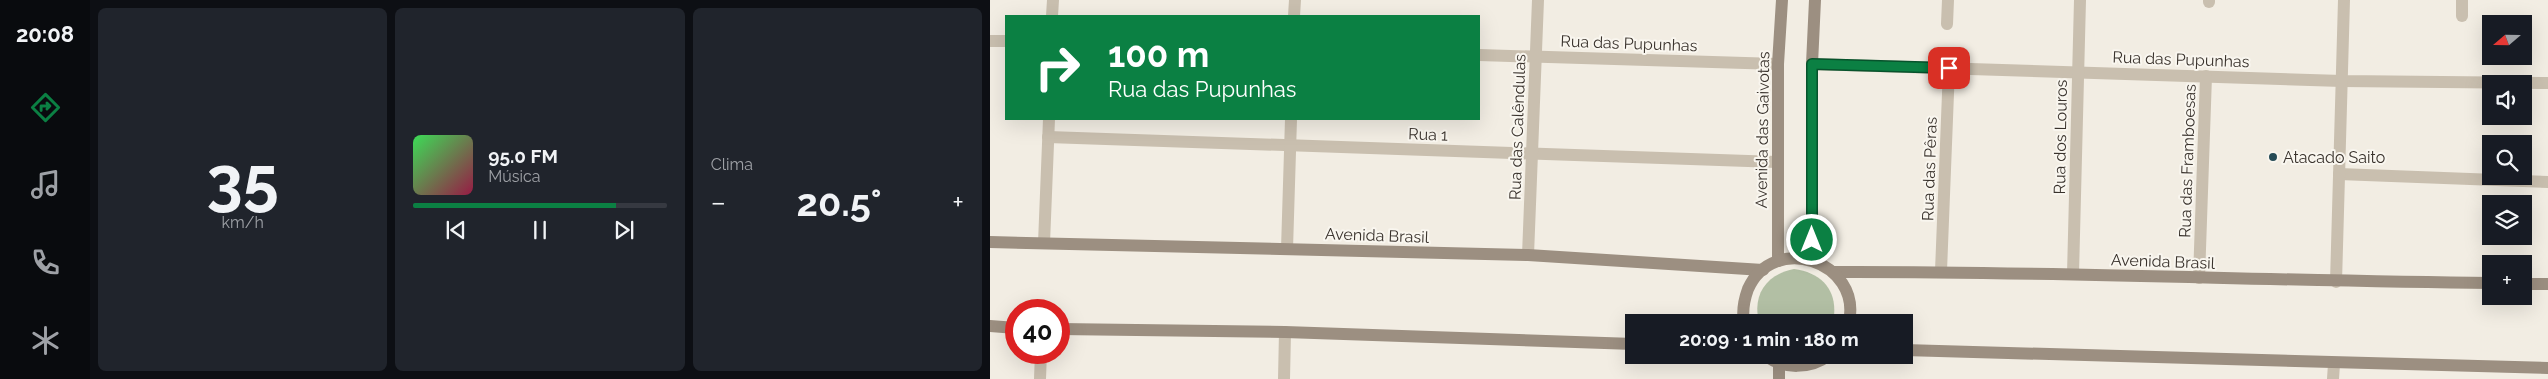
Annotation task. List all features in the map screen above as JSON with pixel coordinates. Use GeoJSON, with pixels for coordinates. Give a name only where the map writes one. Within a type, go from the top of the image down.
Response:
{"type":"FeatureCollection","features":[{"type":"Feature","properties":{"kind":"street"},"geometry":{"type":"LineString","coordinates":[[1052,15],[1053,0]]}},
{"type":"Feature","properties":{"kind":"street"},"geometry":{"type":"LineString","coordinates":[[1294,15],[1295,0]]}},
{"type":"Feature","properties":{"kind":"street","name":"Rua das Calêndulas"},"geometry":{"type":"LineString","coordinates":[[1528,255],[1538,0]]}},
{"type":"Feature","properties":{"kind":"street","name":"Avenida das Gaivotas"},"geometry":{"type":"LineString","coordinates":[[1778,261],[1778,64],[1782,0]]}},
{"type":"Feature","properties":{"kind":"street"},"geometry":{"type":"LineString","coordinates":[[1812,260],[1812,64],[1815,0]]}},
{"type":"Feature","properties":{"kind":"street"},"geometry":{"type":"LineString","coordinates":[[1947,24],[1948,0]]}},
{"type":"Feature","properties":{"kind":"street","name":"Rua dos Louros"},"geometry":{"type":"LineString","coordinates":[[2073,274],[2080,0]]}},
{"type":"Feature","properties":{"kind":"street"},"geometry":{"type":"LineString","coordinates":[[2336,282],[2344,0]]}},
{"type":"Feature","properties":{"kind":"street"},"geometry":{"type":"LineString","coordinates":[[2462,0],[2462,16]]}},
{"type":"Feature","properties":{"kind":"street"},"geometry":{"type":"LineString","coordinates":[[990,41],[1005,41]]}},
{"type":"Feature","properties":{"kind":"street","name":"Rua das Pupunhas"},"geometry":{"type":"LineString","coordinates":[[1480,55],[1778,64]]}},
{"type":"Feature","properties":{"kind":"street","name":"Rua das Pupunhas"},"geometry":{"type":"LineString","coordinates":[[1812,64],[2078,71],[2342,81],[2548,83]]}},
{"type":"Feature","properties":{"kind":"street","name":"Rua das Pêras"},"geometry":{"type":"LineString","coordinates":[[1941,272],[1949,68]]}},
{"type":"Feature","properties":{"kind":"street","name":"Rua das Framboesas"},"geometry":{"type":"LineString","coordinates":[[2199,278],[2206,76]]}},
{"type":"Feature","properties":{"kind":"street"},"geometry":{"type":"LineString","coordinates":[[1044,243],[1049,120]]}},
{"type":"Feature","properties":{"kind":"street"},"geometry":{"type":"LineString","coordinates":[[1287,249],[1291,120]]}},
{"type":"Feature","properties":{"kind":"street","name":"Rua 1"},"geometry":{"type":"LineString","coordinates":[[1048,137],[1777,162]]}},
{"type":"Feature","properties":{"kind":"street"},"geometry":{"type":"LineString","coordinates":[[2339,174],[2548,182]]}},
{"type":"Feature","properties":{"kind":"street","name":"Avenida Brasil"},"geometry":{"type":"LineString","coordinates":[[990,242],[1528,255],[1763,270]]}},
{"type":"Feature","properties":{"kind":"street"},"geometry":{"type":"LineString","coordinates":[[1744,314],[1744,298],[1751,282],[1763,270],[1778,261],[1795,258],[1812,260],[1833,272],[1841,280],[1849,296],[1849,314]]}},
{"type":"Feature","properties":{"kind":"street","name":"Avenida Brasil"},"geometry":{"type":"LineString","coordinates":[[1833,272],[2073,274],[2336,282],[2482,283]]}},
{"type":"Feature","properties":{"kind":"street"},"geometry":{"type":"LineString","coordinates":[[2532,284],[2548,284]]}},
{"type":"Feature","properties":{"kind":"street"},"geometry":{"type":"LineString","coordinates":[[990,326],[1005,327]]}},
{"type":"Feature","properties":{"kind":"street"},"geometry":{"type":"LineString","coordinates":[[1070,329],[1285,332],[1625,344]]}},
{"type":"Feature","properties":{"kind":"street"},"geometry":{"type":"LineString","coordinates":[[1284,379],[1285,332]]}},
{"type":"Feature","properties":{"kind":"street"},"geometry":{"type":"LineString","coordinates":[[1913,350],[2334,364],[2548,368]]}},
{"type":"Feature","properties":{"kind":"street"},"geometry":{"type":"LineString","coordinates":[[1040,379],[1041,364]]}},
{"type":"Feature","properties":{"kind":"street"},"geometry":{"type":"LineString","coordinates":[[1779,364],[1779,379]]}},
{"type":"Feature","properties":{"kind":"street"},"geometry":{"type":"LineString","coordinates":[[1782,364],[1788,366],[1808,366],[1812,364]]}},
{"type":"Feature","properties":{"kind":"street"},"geometry":{"type":"LineString","coordinates":[[2333,379],[2334,364]]}},
{"type":"Feature","properties":{"kind":"street"},"geometry":{"type":"LineString","coordinates":[[1808,366],[1808,379]]}},
{"type":"Feature","properties":{"kind":"green space"},"geometry":{"type":"Polygon","coordinates":[[[1794,269],[1805,271],[1821,280],[1831,294],[1834,302],[1834,314],[1757,314],[1760,294],[1764,287],[1776,275],[1794,269]]]}},
{"type":"Feature","properties":{"kind":"place","name":"Atacado Saito"},"geometry":{"type":"Point","coordinates":[2273,157]}},
{"type":"Feature","properties":{"kind":"route"},"geometry":{"type":"LineString","coordinates":[[1812,240],[1812,64],[1949,68]]}}]}
